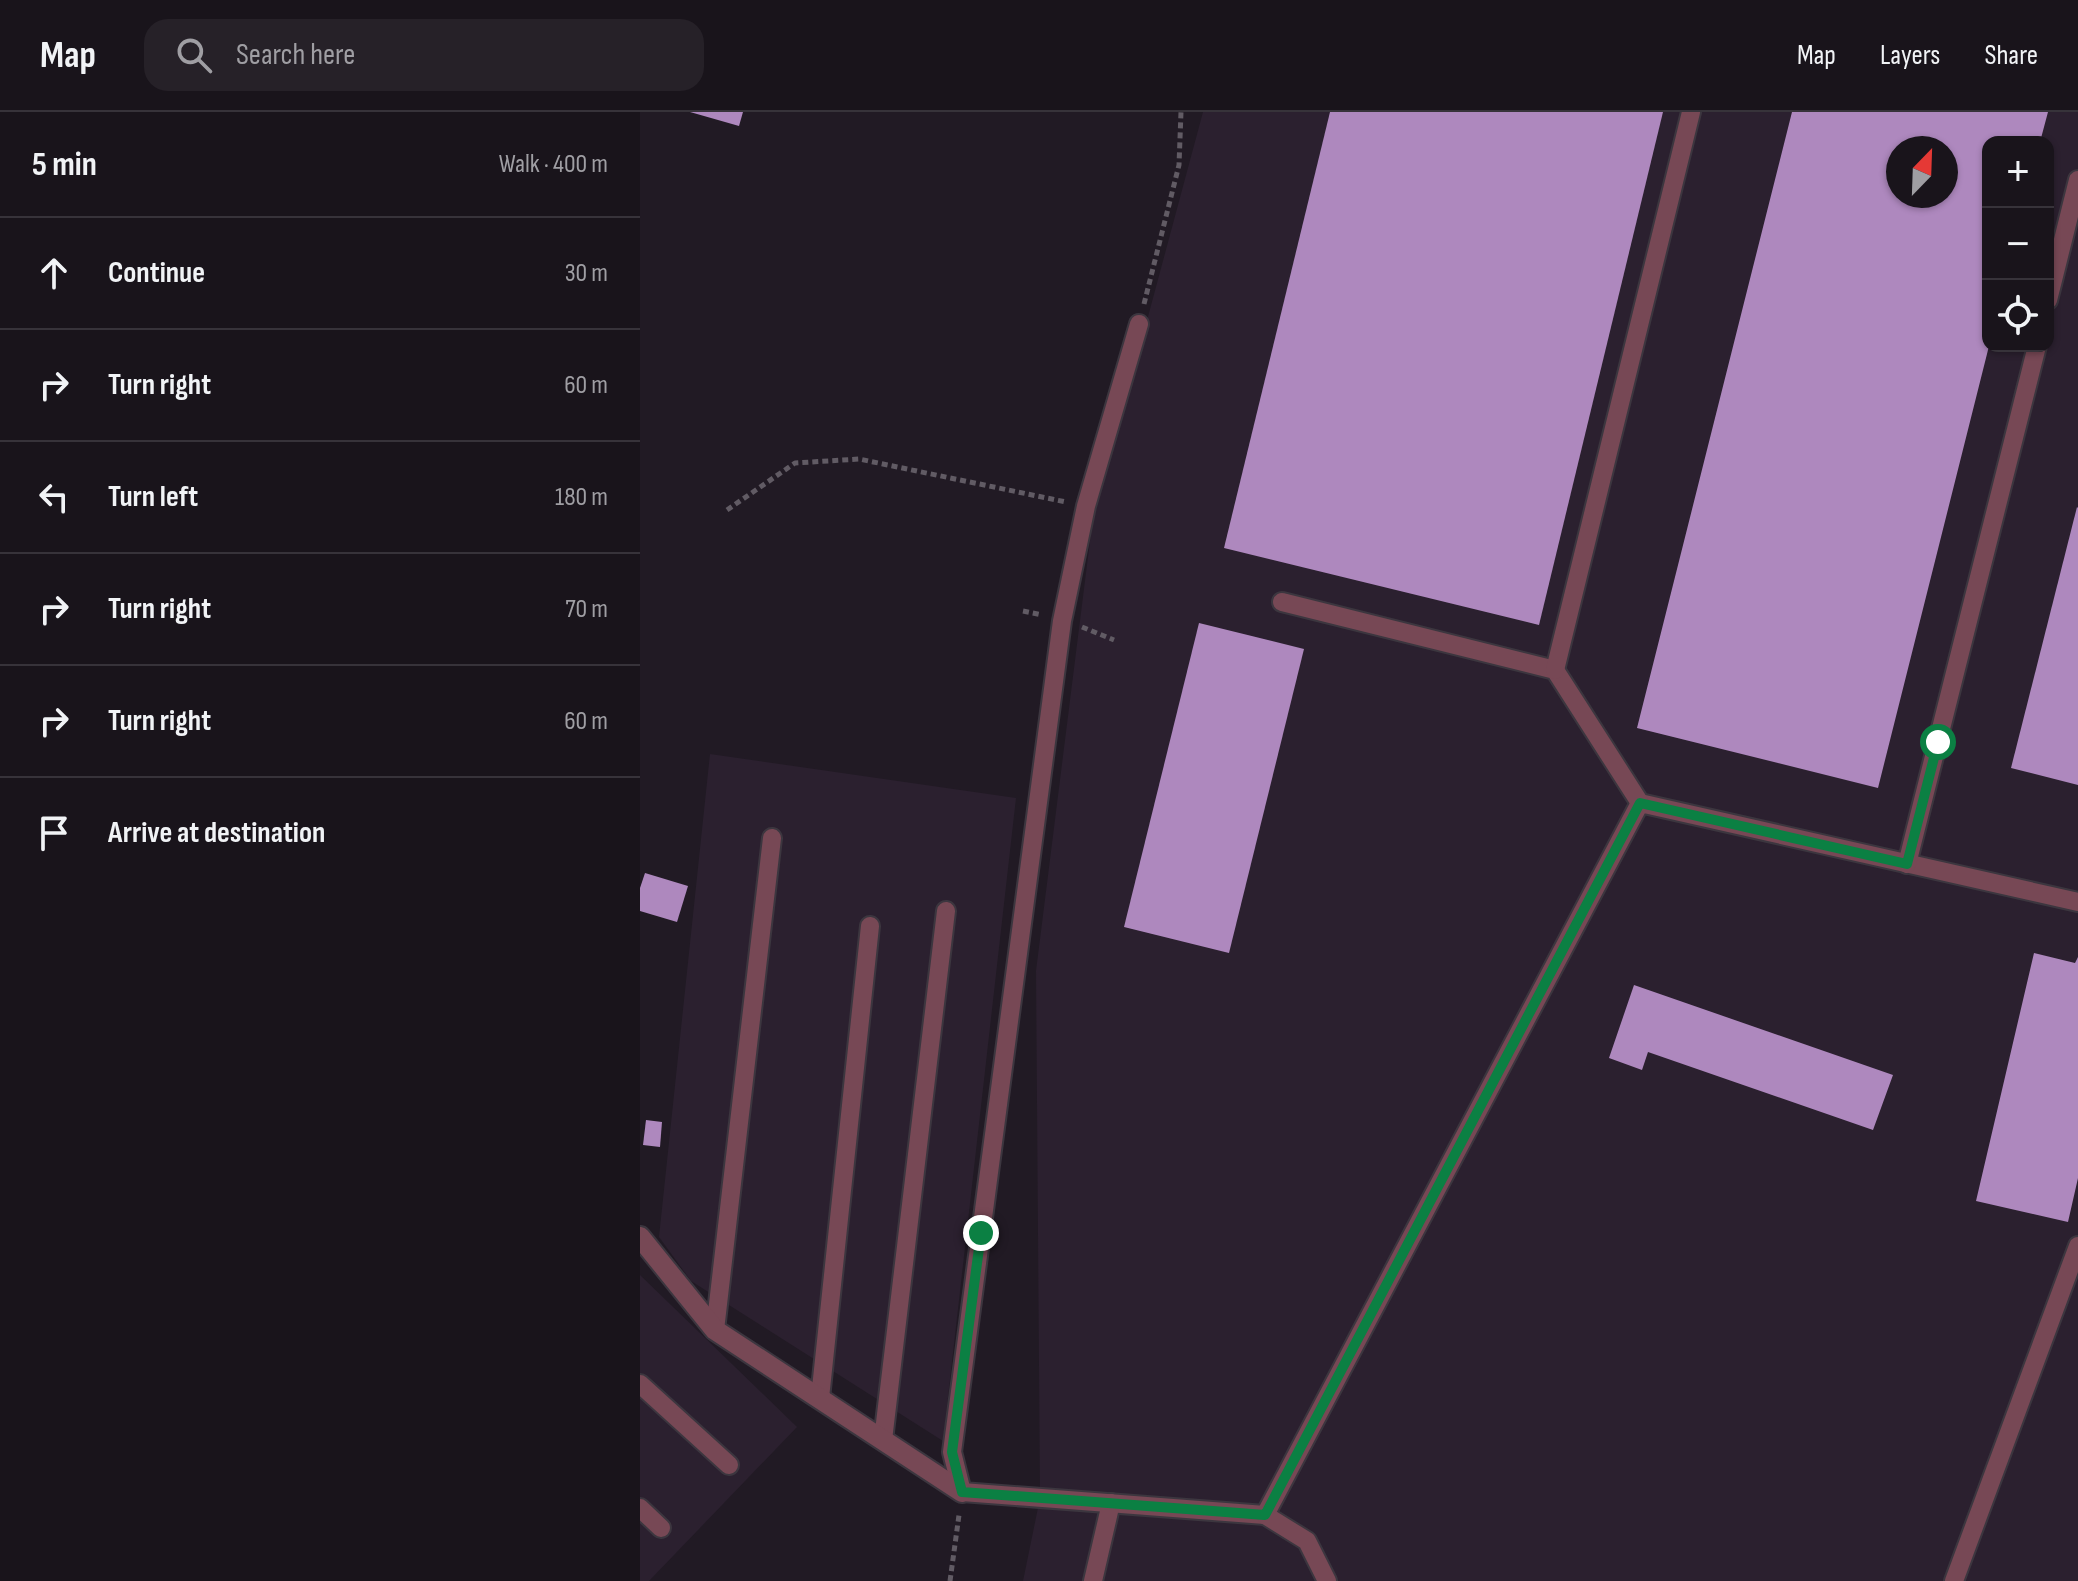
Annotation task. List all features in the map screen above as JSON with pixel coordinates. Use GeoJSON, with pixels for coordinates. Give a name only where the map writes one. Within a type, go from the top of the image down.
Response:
{"type":"FeatureCollection","features":[{"type":"Feature","properties":{"kind":"street"},"geometry":{"type":"LineString","coordinates":[[640,1237],[715,1330],[962,1492]]}},
{"type":"Feature","properties":{"kind":"lane"},"geometry":{"type":"LineString","coordinates":[[1555,670],[1691,112]]}},
{"type":"Feature","properties":{"kind":"lane"},"geometry":{"type":"LineString","coordinates":[[2053,280],[2078,180]]}},
{"type":"Feature","properties":{"kind":"lane"},"geometry":{"type":"LineString","coordinates":[[1139,324],[1086,506],[1062,621],[952,1452],[962,1492],[1265,1515],[1307,1541],[1327,1581]]}},
{"type":"Feature","properties":{"kind":"lane"},"geometry":{"type":"LineString","coordinates":[[1907,864],[2035,352]]}},
{"type":"Feature","properties":{"kind":"lane"},"geometry":{"type":"LineString","coordinates":[[1282,602],[1555,670],[1640,803],[2078,902]]}},
{"type":"Feature","properties":{"kind":"lane"},"geometry":{"type":"LineString","coordinates":[[1265,1515],[1640,803]]}},
{"type":"Feature","properties":{"kind":"lane"},"geometry":{"type":"LineString","coordinates":[[715,1330],[772,838]]}},
{"type":"Feature","properties":{"kind":"lane"},"geometry":{"type":"LineString","coordinates":[[883,1440],[946,911]]}},
{"type":"Feature","properties":{"kind":"lane"},"geometry":{"type":"LineString","coordinates":[[820,1398],[870,926]]}},
{"type":"Feature","properties":{"kind":"lane"},"geometry":{"type":"LineString","coordinates":[[1954,1581],[2078,1246]]}},
{"type":"Feature","properties":{"kind":"lane"},"geometry":{"type":"LineString","coordinates":[[640,1384],[729,1465]]}},
{"type":"Feature","properties":{"kind":"lane"},"geometry":{"type":"LineString","coordinates":[[1093,1581],[1111,1503]]}},
{"type":"Feature","properties":{"kind":"lane"},"geometry":{"type":"LineString","coordinates":[[640,1508],[661,1528]]}},
{"type":"Feature","properties":{"kind":"path"},"geometry":{"type":"LineString","coordinates":[[1139,324],[1179,165],[1181,112]]}},
{"type":"Feature","properties":{"kind":"path"},"geometry":{"type":"LineString","coordinates":[[727,510],[795,463],[859,459],[1086,506]]}},
{"type":"Feature","properties":{"kind":"path"},"geometry":{"type":"LineString","coordinates":[[950,1581],[962,1492]]}},
{"type":"Feature","properties":{"kind":"shaded area"},"geometry":{"type":"Polygon","coordinates":[[[1203,112],[2078,112],[2078,1581],[1023,1581],[1040,1498],[1036,971],[1092,525],[1203,112]]]}},
{"type":"Feature","properties":{"kind":"shaded area"},"geometry":{"type":"Polygon","coordinates":[[[710,754],[1016,798],[943,1441],[691,1281],[659,1237],[710,754]]]}},
{"type":"Feature","properties":{"kind":"shaded area"},"geometry":{"type":"Polygon","coordinates":[[[640,1275],[797,1427],[649,1581],[640,1581],[640,1275]]]}},
{"type":"Feature","properties":{"kind":"building"},"geometry":{"type":"Polygon","coordinates":[[[690,112],[743,112],[739,126],[690,112]]]}},
{"type":"Feature","properties":{"kind":"building"},"geometry":{"type":"Polygon","coordinates":[[[1330,112],[1663,112],[1539,625],[1224,548],[1330,112]]]}},
{"type":"Feature","properties":{"kind":"building"},"geometry":{"type":"Polygon","coordinates":[[[1792,112],[2048,112],[2042,136],[1982,136],[1982,352],[1987,352],[1878,788],[1637,728],[1792,112]]]}},
{"type":"Feature","properties":{"kind":"building"},"geometry":{"type":"Polygon","coordinates":[[[2078,508],[2078,785],[2011,768],[2078,508]]]}},
{"type":"Feature","properties":{"kind":"building"},"geometry":{"type":"Polygon","coordinates":[[[1199,623],[1304,649],[1229,953],[1124,927],[1199,623]]]}},
{"type":"Feature","properties":{"kind":"building"},"geometry":{"type":"Polygon","coordinates":[[[645,873],[688,886],[677,922],[640,911],[640,888],[645,873]]]}},
{"type":"Feature","properties":{"kind":"building"},"geometry":{"type":"Polygon","coordinates":[[[2034,953],[2075,963],[2078,957],[2078,1178],[2068,1222],[1976,1201],[2034,953]]]}},
{"type":"Feature","properties":{"kind":"building"},"geometry":{"type":"Polygon","coordinates":[[[1634,985],[1893,1075],[1873,1130],[1648,1052],[1642,1070],[1609,1058],[1634,985]]]}},
{"type":"Feature","properties":{"kind":"building"},"geometry":{"type":"Polygon","coordinates":[[[646,1120],[662,1122],[660,1147],[643,1145],[646,1120]]]}},
{"type":"Feature","properties":{"kind":"route"},"geometry":{"type":"LineString","coordinates":[[981,1233],[952,1452],[962,1492],[1265,1515],[1640,803],[1907,864],[1938,742]]}}]}
